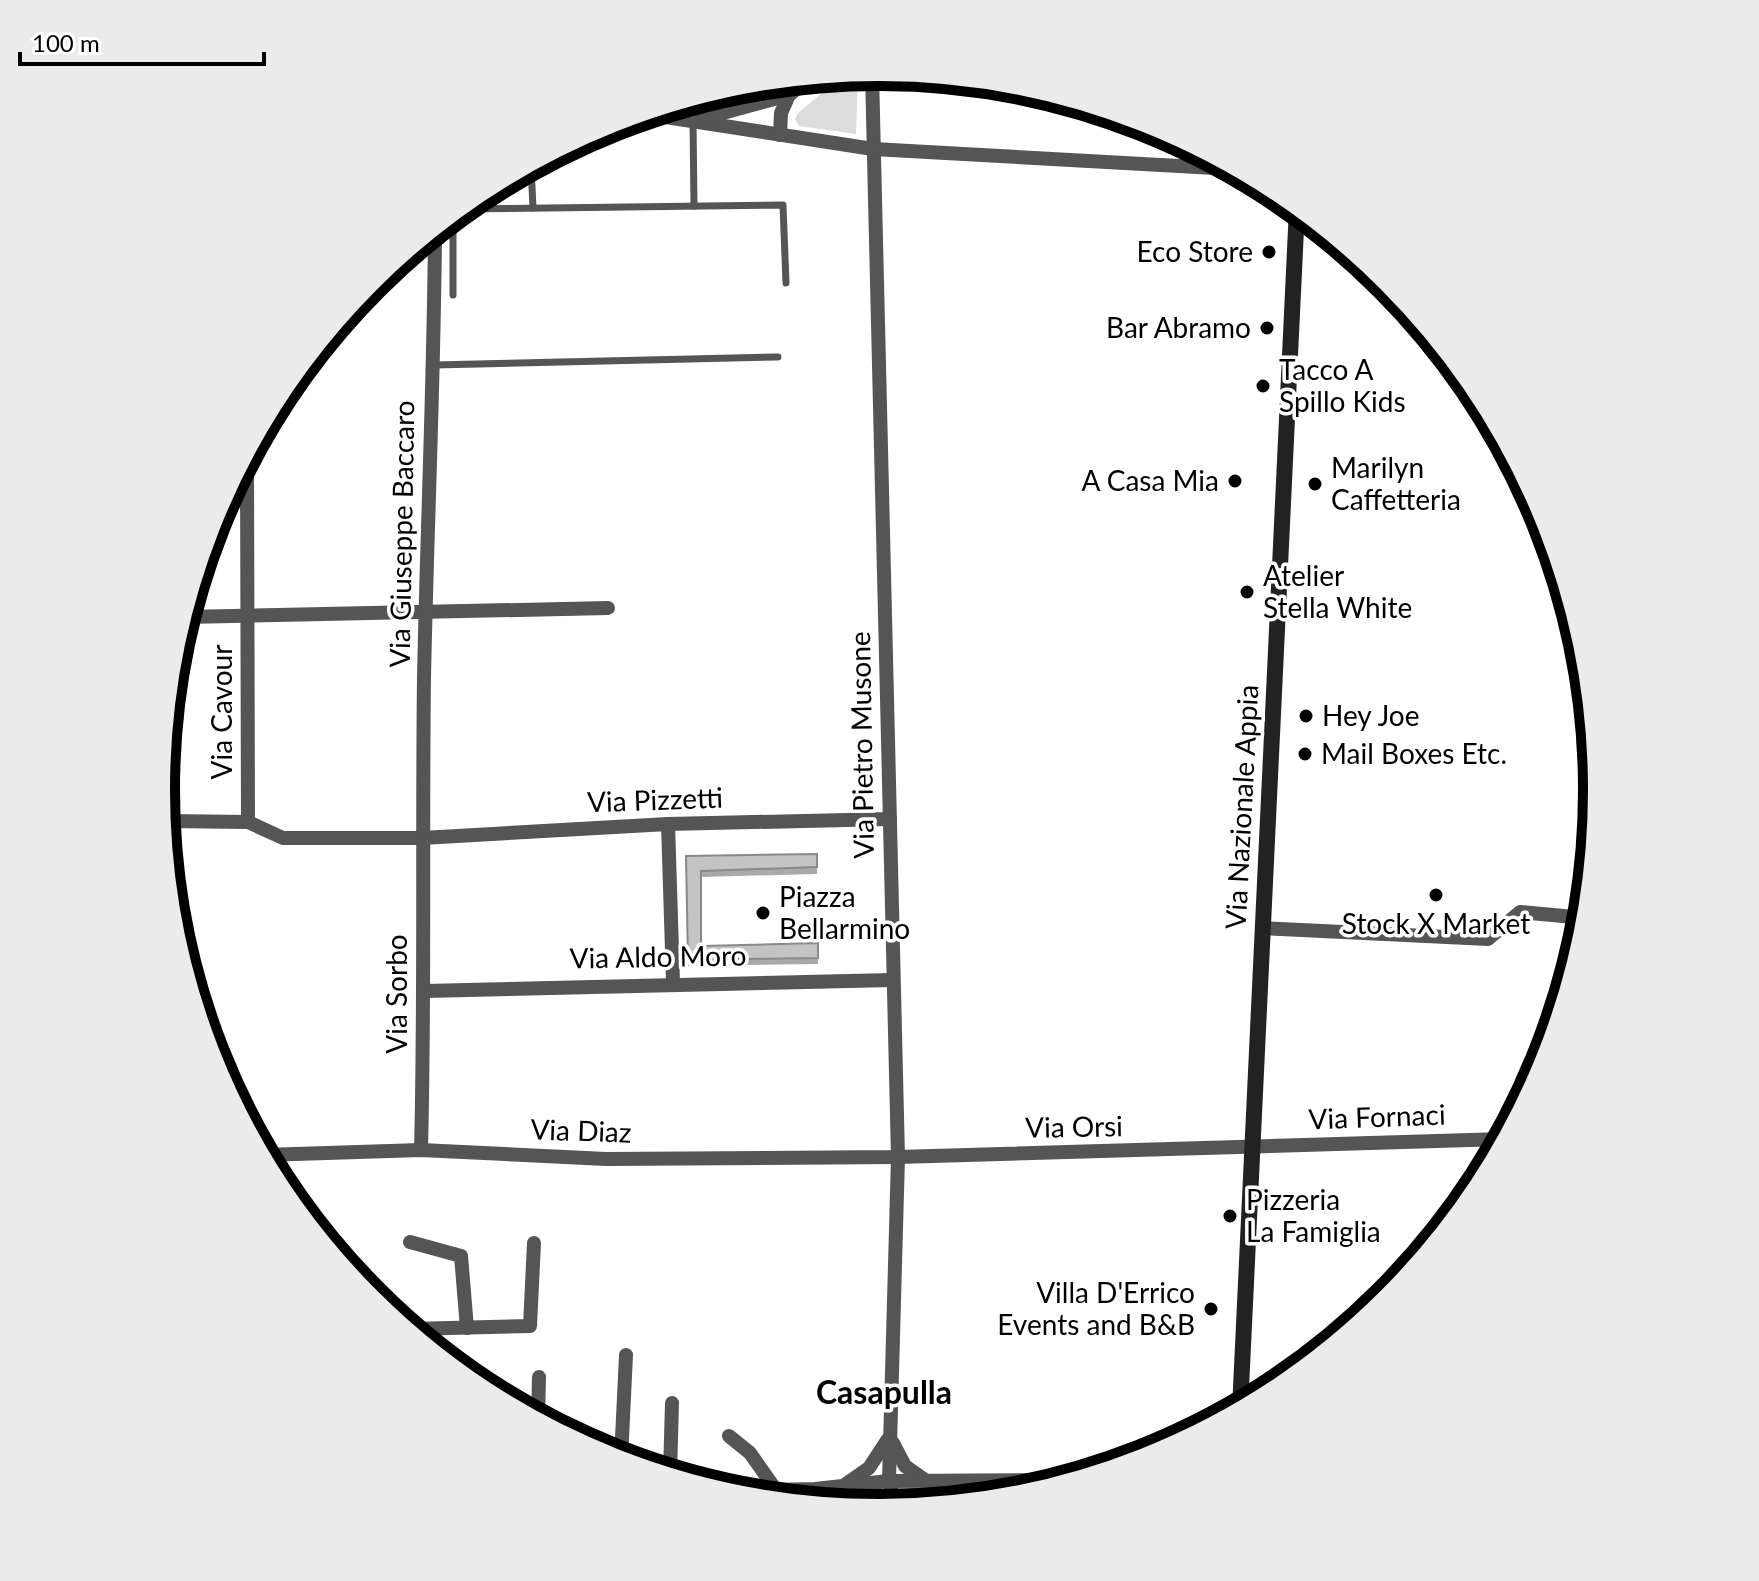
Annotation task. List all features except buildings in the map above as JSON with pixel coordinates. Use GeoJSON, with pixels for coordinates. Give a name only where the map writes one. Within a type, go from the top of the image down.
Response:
{"type":"FeatureCollection","features":[{"type":"Feature","properties":{"kind":"main road","name":"Via Nazionale Appia"},"geometry":{"type":"LineString","coordinates":[[1241,1396],[1296,223]]}},
{"type":"Feature","properties":{"kind":"street","name":"Via Pietro Musone"},"geometry":{"type":"LineString","coordinates":[[872,86],[898,1157],[889,1481],[892,1494]]}},
{"type":"Feature","properties":{"kind":"street"},"geometry":{"type":"LineString","coordinates":[[693,121],[793,92]]}},
{"type":"Feature","properties":{"kind":"street"},"geometry":{"type":"LineString","coordinates":[[780,135],[781,113],[789,95]]}},
{"type":"Feature","properties":{"kind":"street"},"geometry":{"type":"LineString","coordinates":[[671,118],[873,149],[1208,168]]}},
{"type":"Feature","properties":{"kind":"street","name":"Via Giuseppe Baccaro"},"geometry":{"type":"LineString","coordinates":[[422,838],[435,245]]}},
{"type":"Feature","properties":{"kind":"street","name":"Via Cavour"},"geometry":{"type":"LineString","coordinates":[[247,480],[248,822]]}},
{"type":"Feature","properties":{"kind":"street"},"geometry":{"type":"LineString","coordinates":[[240,497],[248,506]]}},
{"type":"Feature","properties":{"kind":"street"},"geometry":{"type":"LineString","coordinates":[[197,617],[608,608]]}},
{"type":"Feature","properties":{"kind":"street","name":"Via Pizzetti"},"geometry":{"type":"LineString","coordinates":[[248,822],[283,838],[422,838],[668,824],[890,819]]}},
{"type":"Feature","properties":{"kind":"street"},"geometry":{"type":"LineString","coordinates":[[176,821],[248,822]]}},
{"type":"Feature","properties":{"kind":"street"},"geometry":{"type":"LineString","coordinates":[[668,824],[673,982]]}},
{"type":"Feature","properties":{"kind":"street","name":"Via Sorbo"},"geometry":{"type":"LineString","coordinates":[[421,1150],[425,991],[422,838]]}},
{"type":"Feature","properties":{"kind":"street"},"geometry":{"type":"LineString","coordinates":[[1262,928],[1488,939],[1520,912],[1572,917]]}},
{"type":"Feature","properties":{"kind":"street","name":"Via Aldo Moro"},"geometry":{"type":"LineString","coordinates":[[425,991],[673,982],[893,980]]}},
{"type":"Feature","properties":{"kind":"street","name":"Via Fornaci"},"geometry":{"type":"LineString","coordinates":[[1251,1148],[1492,1139]]}},
{"type":"Feature","properties":{"kind":"street","name":"Via Orsi"},"geometry":{"type":"LineString","coordinates":[[898,1157],[1251,1148]]}},
{"type":"Feature","properties":{"kind":"street","name":"Via Diaz"},"geometry":{"type":"LineString","coordinates":[[276,1155],[421,1150],[606,1159],[898,1157]]}},
{"type":"Feature","properties":{"kind":"street"},"geometry":{"type":"LineString","coordinates":[[410,1242],[461,1256],[467,1328]]}},
{"type":"Feature","properties":{"kind":"street"},"geometry":{"type":"LineString","coordinates":[[426,1329],[530,1326],[534,1243]]}},
{"type":"Feature","properties":{"kind":"street"},"geometry":{"type":"LineString","coordinates":[[622,1446],[626,1355]]}},
{"type":"Feature","properties":{"kind":"street"},"geometry":{"type":"LineString","coordinates":[[538,1407],[539,1377]]}},
{"type":"Feature","properties":{"kind":"street"},"geometry":{"type":"LineString","coordinates":[[670,1463],[672,1403]]}},
{"type":"Feature","properties":{"kind":"street"},"geometry":{"type":"LineString","coordinates":[[890,1435],[905,1466],[932,1480]]}},
{"type":"Feature","properties":{"kind":"street"},"geometry":{"type":"LineString","coordinates":[[843,1486],[869,1468],[890,1435]]}},
{"type":"Feature","properties":{"kind":"street"},"geometry":{"type":"LineString","coordinates":[[729,1436],[750,1453],[774,1486]]}},
{"type":"Feature","properties":{"kind":"street"},"geometry":{"type":"LineString","coordinates":[[790,1489],[889,1481],[1022,1480]]}},
{"type":"Feature","properties":{"kind":"lane"},"geometry":{"type":"LineString","coordinates":[[693,121],[694,206]]}},
{"type":"Feature","properties":{"kind":"lane"},"geometry":{"type":"LineString","coordinates":[[532,178],[533,208]]}},
{"type":"Feature","properties":{"kind":"lane"},"geometry":{"type":"LineString","coordinates":[[483,209],[783,205],[786,283]]}},
{"type":"Feature","properties":{"kind":"lane"},"geometry":{"type":"LineString","coordinates":[[453,231],[453,295]]}},
{"type":"Feature","properties":{"kind":"lane"},"geometry":{"type":"LineString","coordinates":[[431,365],[778,357]]}},
{"type":"Feature","properties":{"kind":"lane"},"geometry":{"type":"LineString","coordinates":[[932,1480],[936,1492]]}},
{"type":"Feature","properties":{"kind":"shaded area"},"geometry":{"type":"Polygon","coordinates":[[[858,87],[856,134],[799,126],[795,119],[828,88],[858,87]]]}},
{"type":"Feature","properties":{"kind":"place","name":"Eco Store"},"geometry":{"type":"Point","coordinates":[1269,252]}},
{"type":"Feature","properties":{"kind":"place","name":"Bar Abramo"},"geometry":{"type":"Point","coordinates":[1267,328]}},
{"type":"Feature","properties":{"kind":"place","name":"Tacco A Spillo Kids"},"geometry":{"type":"Point","coordinates":[1263,386]}},
{"type":"Feature","properties":{"kind":"place","name":"A Casa Mia"},"geometry":{"type":"Point","coordinates":[1235,481]}},
{"type":"Feature","properties":{"kind":"place","name":"Marilyn Caffetteria"},"geometry":{"type":"Point","coordinates":[1315,484]}},
{"type":"Feature","properties":{"kind":"place","name":"Atelier Stella White"},"geometry":{"type":"Point","coordinates":[1247,592]}},
{"type":"Feature","properties":{"kind":"place","name":"Hey Joe"},"geometry":{"type":"Point","coordinates":[1306,716]}},
{"type":"Feature","properties":{"kind":"place","name":"Mail Boxes Etc."},"geometry":{"type":"Point","coordinates":[1305,754]}},
{"type":"Feature","properties":{"kind":"place","name":"Stock X Market"},"geometry":{"type":"Point","coordinates":[1436,895]}},
{"type":"Feature","properties":{"kind":"place","name":"Piazza Bellarmino"},"geometry":{"type":"Point","coordinates":[763,913]}},
{"type":"Feature","properties":{"kind":"place","name":"Pizzeria La Famiglia"},"geometry":{"type":"Point","coordinates":[1230,1216]}},
{"type":"Feature","properties":{"kind":"place","name":"Villa D'Errico Events and B&B"},"geometry":{"type":"Point","coordinates":[1211,1309]}},
{"type":"Feature","properties":{"kind":"district","name":"Casapulla"},"geometry":{"type":"Point","coordinates":[884,1393]}}]}
